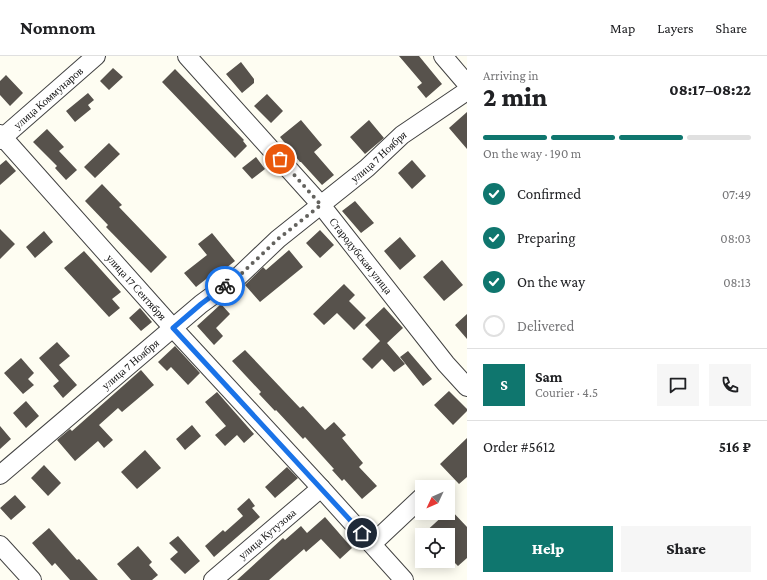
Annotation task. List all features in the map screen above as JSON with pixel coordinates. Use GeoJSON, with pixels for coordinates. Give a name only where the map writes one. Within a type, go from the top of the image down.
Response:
{"type":"FeatureCollection","features":[{"type":"Feature","properties":{"kind":"street","name":"улица Коммунаров"},"geometry":{"type":"LineString","coordinates":[[1,137],[96,56]]}},
{"type":"Feature","properties":{"kind":"street","name":"Стародубская улица"},"geometry":{"type":"LineString","coordinates":[[187,56],[321,205],[446,364],[467,387]]}},
{"type":"Feature","properties":{"kind":"street"},"geometry":{"type":"LineString","coordinates":[[443,56],[467,84]]}},
{"type":"Feature","properties":{"kind":"street","name":"улица 7 Ноября"},"geometry":{"type":"LineString","coordinates":[[0,475],[201,304],[238,277],[278,239],[367,168],[402,135],[467,90]]}},
{"type":"Feature","properties":{"kind":"street","name":"улица 17 Сентября"},"geometry":{"type":"LineString","coordinates":[[1,137],[173,328],[404,580]]}},
{"type":"Feature","properties":{"kind":"street","name":"улица Кутузова"},"geometry":{"type":"LineString","coordinates":[[213,580],[321,488]]}},
{"type":"Feature","properties":{"kind":"street"},"geometry":{"type":"LineString","coordinates":[[372,544],[415,504]]}},
{"type":"Feature","properties":{"kind":"street"},"geometry":{"type":"LineString","coordinates":[[0,545],[32,580]]}},
{"type":"Feature","properties":{"kind":"building"},"geometry":{"type":"Polygon","coordinates":[[[399,56],[419,56],[442,84],[426,98],[417,87],[422,83],[399,56]]]}},
{"type":"Feature","properties":{"kind":"building"},"geometry":{"type":"Polygon","coordinates":[[[241,62],[254,79],[254,83],[242,93],[226,74],[241,62]]]}},
{"type":"Feature","properties":{"kind":"building"},"geometry":{"type":"Polygon","coordinates":[[[113,68],[123,77],[109,90],[100,81],[113,68]]]}},
{"type":"Feature","properties":{"kind":"building"},"geometry":{"type":"Polygon","coordinates":[[[175,69],[244,140],[243,141],[247,146],[235,158],[162,82],[175,69]]]}},
{"type":"Feature","properties":{"kind":"building"},"geometry":{"type":"Polygon","coordinates":[[[6,75],[23,93],[10,106],[0,95],[0,81],[6,75]]]}},
{"type":"Feature","properties":{"kind":"building"},"geometry":{"type":"Polygon","coordinates":[[[88,93],[94,100],[88,105],[91,109],[75,122],[66,111],[88,93]]]}},
{"type":"Feature","properties":{"kind":"building"},"geometry":{"type":"Polygon","coordinates":[[[267,94],[283,111],[271,123],[254,106],[267,94]]]}},
{"type":"Feature","properties":{"kind":"building"},"geometry":{"type":"Polygon","coordinates":[[[467,112],[467,149],[449,128],[467,112]]]}},
{"type":"Feature","properties":{"kind":"building"},"geometry":{"type":"Polygon","coordinates":[[[301,120],[322,145],[314,152],[334,175],[322,185],[300,162],[280,137],[301,120]]]}},
{"type":"Feature","properties":{"kind":"building"},"geometry":{"type":"Polygon","coordinates":[[[369,120],[384,138],[365,154],[350,137],[369,120]]]}},
{"type":"Feature","properties":{"kind":"building"},"geometry":{"type":"Polygon","coordinates":[[[47,129],[64,147],[59,151],[77,170],[66,180],[55,168],[57,166],[33,142],[47,129]]]}},
{"type":"Feature","properties":{"kind":"building"},"geometry":{"type":"Polygon","coordinates":[[[109,143],[120,154],[95,178],[84,167],[109,143]]]}},
{"type":"Feature","properties":{"kind":"building"},"geometry":{"type":"Polygon","coordinates":[[[256,157],[265,169],[252,179],[242,168],[256,157]]]}},
{"type":"Feature","properties":{"kind":"building"},"geometry":{"type":"Polygon","coordinates":[[[6,160],[16,171],[0,185],[0,165],[6,160]]]}},
{"type":"Feature","properties":{"kind":"building"},"geometry":{"type":"Polygon","coordinates":[[[412,160],[426,176],[412,189],[398,173],[412,160]]]}},
{"type":"Feature","properties":{"kind":"building"},"geometry":{"type":"Polygon","coordinates":[[[102,184],[122,205],[119,207],[167,257],[151,273],[106,227],[108,225],[85,201],[102,184]]]}},
{"type":"Feature","properties":{"kind":"building"},"geometry":{"type":"Polygon","coordinates":[[[355,201],[374,223],[361,233],[342,211],[355,201]]]}},
{"type":"Feature","properties":{"kind":"building"},"geometry":{"type":"Polygon","coordinates":[[[0,229],[15,244],[0,259],[0,229]]]}},
{"type":"Feature","properties":{"kind":"building"},"geometry":{"type":"Polygon","coordinates":[[[320,230],[334,245],[320,258],[306,243],[320,230]]]}},
{"type":"Feature","properties":{"kind":"building"},"geometry":{"type":"Polygon","coordinates":[[[44,231],[53,242],[35,258],[26,247],[44,231]]]}},
{"type":"Feature","properties":{"kind":"building"},"geometry":{"type":"Polygon","coordinates":[[[212,233],[235,261],[221,272],[219,269],[196,287],[184,273],[207,255],[198,244],[212,233]]]}},
{"type":"Feature","properties":{"kind":"building"},"geometry":{"type":"Polygon","coordinates":[[[400,237],[416,256],[400,270],[384,251],[400,237]]]}},
{"type":"Feature","properties":{"kind":"building"},"geometry":{"type":"Polygon","coordinates":[[[289,250],[303,267],[260,302],[245,285],[263,267],[266,270],[289,250]]]}},
{"type":"Feature","properties":{"kind":"building"},"geometry":{"type":"Polygon","coordinates":[[[84,251],[121,292],[112,299],[120,308],[109,317],[64,268],[84,251]]]}},
{"type":"Feature","properties":{"kind":"building"},"geometry":{"type":"Polygon","coordinates":[[[442,260],[463,285],[444,301],[423,277],[442,260]]]}},
{"type":"Feature","properties":{"kind":"building"},"geometry":{"type":"Polygon","coordinates":[[[344,284],[355,295],[349,301],[366,318],[354,330],[337,313],[324,325],[313,314],[344,284]]]}},
{"type":"Feature","properties":{"kind":"building"},"geometry":{"type":"Polygon","coordinates":[[[221,304],[230,314],[216,328],[223,336],[214,345],[197,326],[221,304]]]}},
{"type":"Feature","properties":{"kind":"building"},"geometry":{"type":"Polygon","coordinates":[[[384,307],[403,328],[387,343],[405,364],[394,372],[382,359],[372,369],[362,359],[380,341],[365,325],[384,307]]]}},
{"type":"Feature","properties":{"kind":"building"},"geometry":{"type":"Polygon","coordinates":[[[140,308],[152,322],[141,331],[129,318],[140,308]]]}},
{"type":"Feature","properties":{"kind":"building"},"geometry":{"type":"Polygon","coordinates":[[[467,314],[467,339],[455,325],[467,314]]]}},
{"type":"Feature","properties":{"kind":"building"},"geometry":{"type":"Polygon","coordinates":[[[57,342],[70,356],[59,365],[77,385],[63,398],[53,386],[59,381],[39,358],[57,342]]]}},
{"type":"Feature","properties":{"kind":"building"},"geometry":{"type":"Polygon","coordinates":[[[175,346],[200,373],[188,385],[171,367],[167,371],[158,362],[175,346]]]}},
{"type":"Feature","properties":{"kind":"building"},"geometry":{"type":"Polygon","coordinates":[[[245,350],[300,408],[303,406],[325,430],[334,422],[346,435],[342,438],[363,463],[359,467],[377,486],[362,499],[344,479],[342,481],[332,470],[334,469],[305,437],[303,439],[276,410],[275,411],[259,394],[261,392],[232,361],[245,350]]]}},
{"type":"Feature","properties":{"kind":"building"},"geometry":{"type":"Polygon","coordinates":[[[408,351],[432,379],[423,386],[400,357],[408,351]]]}},
{"type":"Feature","properties":{"kind":"building"},"geometry":{"type":"Polygon","coordinates":[[[21,358],[34,373],[28,379],[34,385],[23,394],[4,373],[21,358]]]}},
{"type":"Feature","properties":{"kind":"building"},"geometry":{"type":"Polygon","coordinates":[[[141,370],[154,385],[122,412],[118,408],[99,425],[113,440],[104,448],[98,441],[75,461],[57,440],[70,429],[72,431],[141,370]]]}},
{"type":"Feature","properties":{"kind":"building"},"geometry":{"type":"Polygon","coordinates":[[[449,391],[467,409],[467,411],[453,425],[434,405],[449,391]]]}},
{"type":"Feature","properties":{"kind":"building"},"geometry":{"type":"Polygon","coordinates":[[[217,392],[254,434],[244,443],[237,435],[225,446],[215,435],[226,426],[205,402],[217,392]]]}},
{"type":"Feature","properties":{"kind":"building"},"geometry":{"type":"Polygon","coordinates":[[[26,401],[39,416],[26,428],[13,413],[26,401]]]}},
{"type":"Feature","properties":{"kind":"building"},"geometry":{"type":"Polygon","coordinates":[[[192,425],[201,436],[185,450],[176,439],[192,425]]]}},
{"type":"Feature","properties":{"kind":"building"},"geometry":{"type":"Polygon","coordinates":[[[0,426],[11,439],[0,449],[0,426]]]}},
{"type":"Feature","properties":{"kind":"building"},"geometry":{"type":"Polygon","coordinates":[[[467,438],[467,477],[459,484],[440,464],[467,438]]]}},
{"type":"Feature","properties":{"kind":"building"},"geometry":{"type":"Polygon","coordinates":[[[145,450],[161,468],[137,489],[121,472],[145,450]]]}},
{"type":"Feature","properties":{"kind":"building"},"geometry":{"type":"Polygon","coordinates":[[[44,465],[61,483],[48,496],[31,478],[44,465]]]}},
{"type":"Feature","properties":{"kind":"building"},"geometry":{"type":"Polygon","coordinates":[[[287,467],[298,478],[275,498],[265,487],[287,467]]]}},
{"type":"Feature","properties":{"kind":"building"},"geometry":{"type":"Polygon","coordinates":[[[15,495],[26,507],[11,520],[0,508],[15,495]]]}},
{"type":"Feature","properties":{"kind":"building"},"geometry":{"type":"Polygon","coordinates":[[[249,498],[255,506],[252,508],[260,517],[214,557],[205,546],[223,530],[225,532],[243,516],[237,509],[249,498]]]}},
{"type":"Feature","properties":{"kind":"building"},"geometry":{"type":"Polygon","coordinates":[[[455,514],[467,527],[467,558],[458,566],[455,563],[455,528],[430,528],[438,520],[455,520],[455,514]]]}},
{"type":"Feature","properties":{"kind":"building"},"geometry":{"type":"Polygon","coordinates":[[[325,517],[352,548],[340,559],[321,539],[306,552],[304,549],[269,580],[237,580],[283,538],[285,540],[301,526],[307,533],[325,517]]]}},
{"type":"Feature","properties":{"kind":"building"},"geometry":{"type":"Polygon","coordinates":[[[49,528],[77,560],[79,559],[98,580],[70,580],[55,563],[52,566],[32,543],[49,528]]]}},
{"type":"Feature","properties":{"kind":"building"},"geometry":{"type":"Polygon","coordinates":[[[178,536],[200,561],[185,574],[170,559],[178,552],[169,543],[178,536]]]}},
{"type":"Feature","properties":{"kind":"building"},"geometry":{"type":"Polygon","coordinates":[[[138,546],[152,562],[149,565],[158,575],[152,580],[131,580],[117,564],[138,546]]]}},
{"type":"Feature","properties":{"kind":"way so far"},"geometry":{"type":"LineString","coordinates":[[225,286],[238,277],[278,239],[321,205],[280,159]]}},
{"type":"Feature","properties":{"kind":"route"},"geometry":{"type":"LineString","coordinates":[[225,286],[173,328],[362,533]]}}]}
